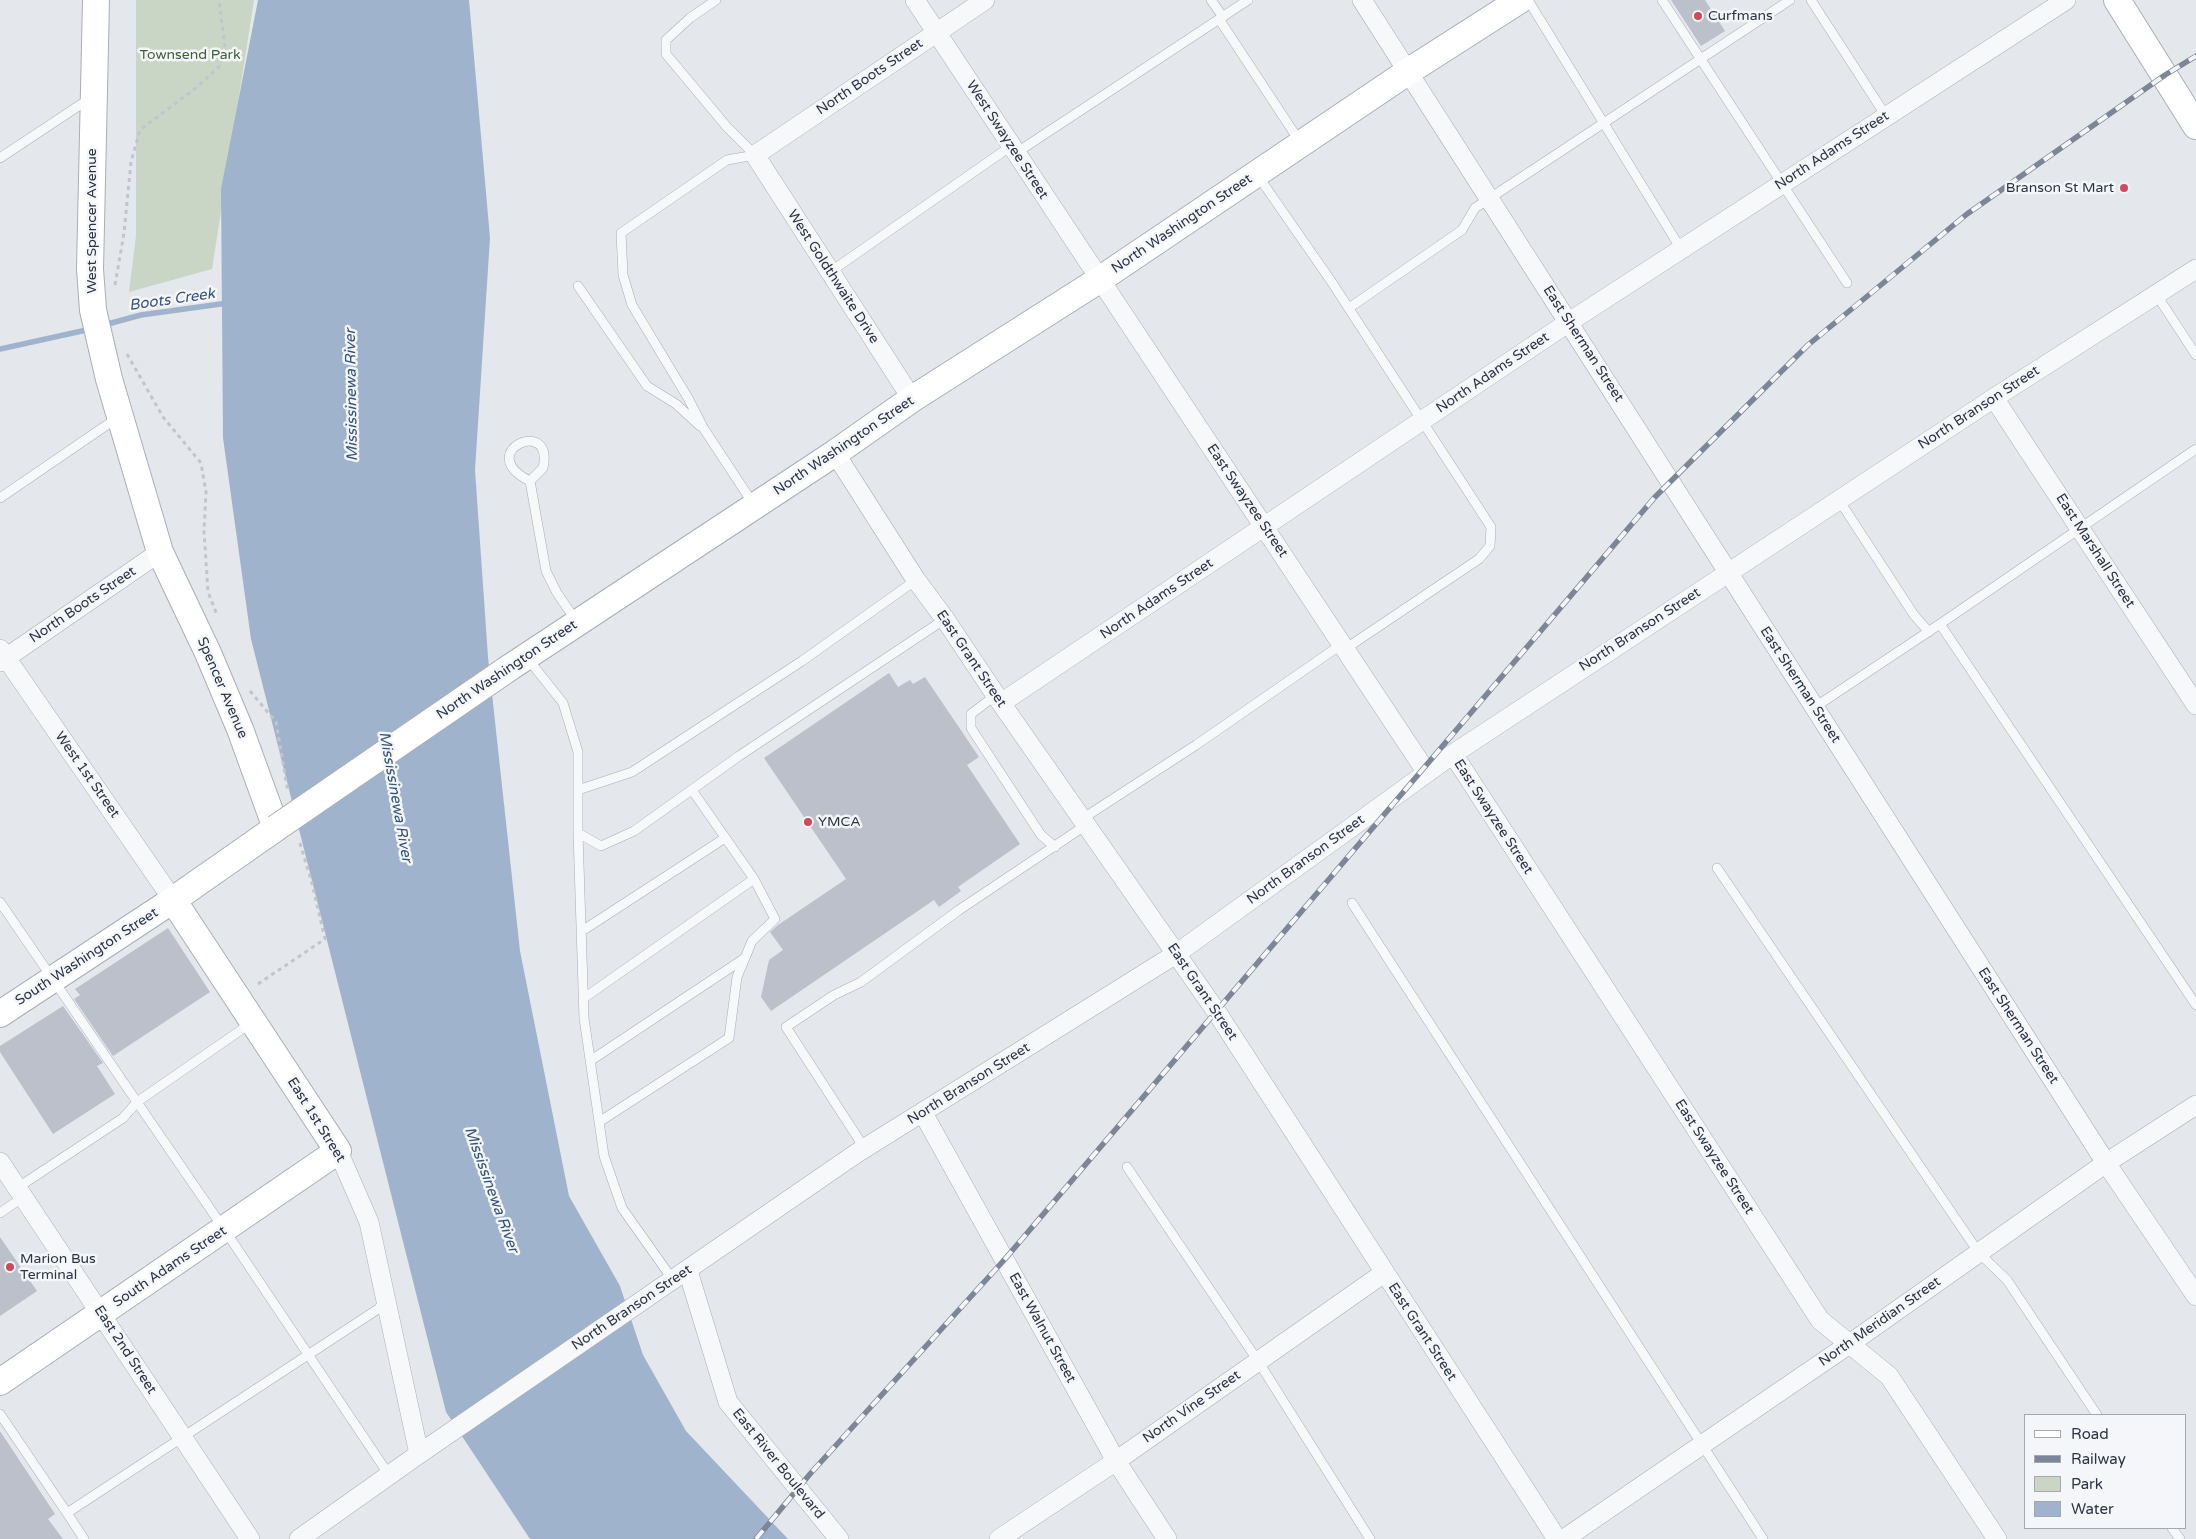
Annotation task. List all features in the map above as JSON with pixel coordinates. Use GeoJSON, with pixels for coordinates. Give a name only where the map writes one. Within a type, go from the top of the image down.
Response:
{"type":"FeatureCollection","features":[{"type":"Feature","properties":{"kind":"main road","name":"West Spencer Avenue"},"geometry":{"type":"LineString","coordinates":[[96,0],[90,269],[93,310],[119,417],[160,552]]}},
{"type":"Feature","properties":{"kind":"main road","name":"North Washington Street"},"geometry":{"type":"LineString","coordinates":[[173,900],[577,622],[912,399],[1099,280],[1409,71],[1520,0]]}},
{"type":"Feature","properties":{"kind":"main road"},"geometry":{"type":"LineString","coordinates":[[2117,0],[2196,126]]}},
{"type":"Feature","properties":{"kind":"main road","name":"Spencer Avenue"},"geometry":{"type":"LineString","coordinates":[[160,552],[208,653],[233,712],[276,828]]}},
{"type":"Feature","properties":{"kind":"main road","name":"South Washington Street"},"geometry":{"type":"LineString","coordinates":[[0,1014],[173,900]]}},
{"type":"Feature","properties":{"kind":"main road","name":"East 1st Street"},"geometry":{"type":"LineString","coordinates":[[173,900],[338,1151]]}},
{"type":"Feature","properties":{"kind":"main road","name":"South Adams Street"},"geometry":{"type":"LineString","coordinates":[[0,1382],[338,1151]]}},
{"type":"Feature","properties":{"kind":"street","name":"West Swayzee Street"},"geometry":{"type":"LineString","coordinates":[[915,0],[1099,280]]}},
{"type":"Feature","properties":{"kind":"street","name":"North Boots Street"},"geometry":{"type":"LineString","coordinates":[[755,155],[985,0]]}},
{"type":"Feature","properties":{"kind":"street","name":"East Sherman Street"},"geometry":{"type":"LineString","coordinates":[[1362,0],[2106,1163],[2196,1296]]}},
{"type":"Feature","properties":{"kind":"street","name":"North Adams Street"},"geometry":{"type":"LineString","coordinates":[[998,699],[1264,528],[1569,322],[2066,0]]}},
{"type":"Feature","properties":{"kind":"street","name":"West Goldthwaite Drive"},"geometry":{"type":"LineString","coordinates":[[755,155],[912,399]]}},
{"type":"Feature","properties":{"kind":"street","name":"North Branson Street"},"geometry":{"type":"LineString","coordinates":[[299,1539],[443,1437],[865,1149],[1176,954],[1453,754],[1994,398],[2196,268]]}},
{"type":"Feature","properties":{"kind":"street","name":"East Swayzee Street"},"geometry":{"type":"LineString","coordinates":[[1099,280],[1427,773]]}},
{"type":"Feature","properties":{"kind":"street","name":"East Marshall Street"},"geometry":{"type":"LineString","coordinates":[[1994,398],[2196,705]]}},
{"type":"Feature","properties":{"kind":"street","name":"East Grant Street"},"geometry":{"type":"LineString","coordinates":[[835,452],[916,580],[945,619],[998,699],[1216,1011],[1557,1539]]}},
{"type":"Feature","properties":{"kind":"street","name":"North Boots Street"},"geometry":{"type":"LineString","coordinates":[[2,656],[160,552]]}},
{"type":"Feature","properties":{"kind":"street","name":"West 1st Street"},"geometry":{"type":"LineString","coordinates":[[2,656],[173,900]]}},
{"type":"Feature","properties":{"kind":"street","name":"East Swayzee Street"},"geometry":{"type":"LineString","coordinates":[[1453,754],[1820,1320],[1848,1345],[1889,1376],[1997,1539]]}},
{"type":"Feature","properties":{"kind":"street","name":"North Meridian Street"},"geometry":{"type":"LineString","coordinates":[[1564,1539],[1848,1345],[2106,1163],[2196,1105]]}},
{"type":"Feature","properties":{"kind":"street","name":"East Walnut Street"},"geometry":{"type":"LineString","coordinates":[[922,1113],[1116,1461],[1167,1539]]}},
{"type":"Feature","properties":{"kind":"street","name":"East 1st Street"},"geometry":{"type":"LineString","coordinates":[[338,1151],[369,1222],[419,1454]]}},
{"type":"Feature","properties":{"kind":"street","name":"East 2nd Street"},"geometry":{"type":"LineString","coordinates":[[0,1162],[250,1539]]}},
{"type":"Feature","properties":{"kind":"street","name":"North Vine Street"},"geometry":{"type":"LineString","coordinates":[[999,1539],[1116,1461],[1384,1273]]}},
{"type":"Feature","properties":{"kind":"street","name":"East River Boulevard"},"geometry":{"type":"LineString","coordinates":[[674,1279],[728,1402],[839,1539]]}},
{"type":"Feature","properties":{"kind":"lane"},"geometry":{"type":"LineString","coordinates":[[716,0],[690,18],[666,40],[666,54],[727,127],[755,155]]}},
{"type":"Feature","properties":{"kind":"lane"},"geometry":{"type":"LineString","coordinates":[[1211,0],[1301,144]]}},
{"type":"Feature","properties":{"kind":"lane"},"geometry":{"type":"LineString","coordinates":[[830,272],[1014,150],[1248,0]]}},
{"type":"Feature","properties":{"kind":"lane"},"geometry":{"type":"LineString","coordinates":[[1528,0],[1681,249]]}},
{"type":"Feature","properties":{"kind":"lane"},"geometry":{"type":"LineString","coordinates":[[1662,0],[1847,283]]}},
{"type":"Feature","properties":{"kind":"lane"},"geometry":{"type":"LineString","coordinates":[[1349,308],[1462,230],[1475,208],[1790,0]]}},
{"type":"Feature","properties":{"kind":"lane"},"geometry":{"type":"LineString","coordinates":[[1811,0],[1886,116]]}},
{"type":"Feature","properties":{"kind":"lane"},"geometry":{"type":"LineString","coordinates":[[0,158],[94,96]]}},
{"type":"Feature","properties":{"kind":"lane"},"geometry":{"type":"LineString","coordinates":[[755,155],[727,160],[621,233],[622,275],[632,306],[688,398],[704,429],[755,505]]}},
{"type":"Feature","properties":{"kind":"lane"},"geometry":{"type":"LineString","coordinates":[[865,1149],[786,1027],[834,995],[861,982],[960,910],[1055,847],[1084,822],[1343,646],[1479,559],[1490,546],[1491,528],[1349,308],[1257,174]]}},
{"type":"Feature","properties":{"kind":"lane"},"geometry":{"type":"LineString","coordinates":[[578,286],[647,386],[676,404],[704,429]]}},
{"type":"Feature","properties":{"kind":"lane"},"geometry":{"type":"LineString","coordinates":[[2156,294],[2196,355]]}},
{"type":"Feature","properties":{"kind":"lane"},"geometry":{"type":"LineString","coordinates":[[0,498],[119,417]]}},
{"type":"Feature","properties":{"kind":"lane"},"geometry":{"type":"LineString","coordinates":[[530,440],[538,443],[544,451],[545,460],[543,468],[530,481],[517,475],[510,466],[509,456],[513,448],[520,442],[530,440]]}},
{"type":"Feature","properties":{"kind":"lane"},"geometry":{"type":"LineString","coordinates":[[1815,707],[1929,632],[2196,449]]}},
{"type":"Feature","properties":{"kind":"lane"},"geometry":{"type":"LineString","coordinates":[[530,481],[546,571],[557,593],[577,622]]}},
{"type":"Feature","properties":{"kind":"lane"},"geometry":{"type":"LineString","coordinates":[[1839,500],[1914,615],[1929,632]]}},
{"type":"Feature","properties":{"kind":"lane"},"geometry":{"type":"LineString","coordinates":[[578,790],[632,772],[802,661],[916,580]]}},
{"type":"Feature","properties":{"kind":"lane"},"geometry":{"type":"LineString","coordinates":[[578,833],[601,846],[634,831],[945,619]]}},
{"type":"Feature","properties":{"kind":"lane"},"geometry":{"type":"LineString","coordinates":[[1940,624],[2196,1005]]}},
{"type":"Feature","properties":{"kind":"lane"},"geometry":{"type":"LineString","coordinates":[[518,662],[562,703],[578,752],[578,833],[584,1018],[604,1156],[622,1208],[674,1279]]}},
{"type":"Feature","properties":{"kind":"lane"},"geometry":{"type":"LineString","coordinates":[[998,699],[971,714],[972,728],[1041,835],[1055,847]]}},
{"type":"Feature","properties":{"kind":"lane"},"geometry":{"type":"LineString","coordinates":[[600,1122],[729,1038],[737,977],[752,940],[775,919],[754,880],[692,790]]}},
{"type":"Feature","properties":{"kind":"lane"},"geometry":{"type":"LineString","coordinates":[[582,931],[725,838]]}},
{"type":"Feature","properties":{"kind":"lane"},"geometry":{"type":"LineString","coordinates":[[1717,868],[1979,1253],[2007,1280],[2096,1414]]}},
{"type":"Feature","properties":{"kind":"lane"},"geometry":{"type":"LineString","coordinates":[[584,998],[754,880]]}},
{"type":"Feature","properties":{"kind":"lane"},"geometry":{"type":"LineString","coordinates":[[0,902],[224,1229],[389,1475]]}},
{"type":"Feature","properties":{"kind":"lane"},"geometry":{"type":"LineString","coordinates":[[1352,903],[1763,1539]]}},
{"type":"Feature","properties":{"kind":"lane"},"geometry":{"type":"LineString","coordinates":[[590,1061],[745,958]]}},
{"type":"Feature","properties":{"kind":"lane"},"geometry":{"type":"LineString","coordinates":[[0,1213],[20,1192],[123,1118],[137,1102],[253,1021]]}},
{"type":"Feature","properties":{"kind":"lane"},"geometry":{"type":"LineString","coordinates":[[1127,1167],[1258,1361],[1370,1539]]}},
{"type":"Feature","properties":{"kind":"lane"},"geometry":{"type":"LineString","coordinates":[[67,1513],[378,1309],[386,1300]]}},
{"type":"Feature","properties":{"kind":"lane"},"geometry":{"type":"LineString","coordinates":[[0,1414],[84,1539]]}},
{"type":"Feature","properties":{"kind":"path"},"geometry":{"type":"LineString","coordinates":[[113,293],[121,258],[131,162],[140,130],[196,88],[221,65],[225,47],[219,0]]}},
{"type":"Feature","properties":{"kind":"green space","name":"Townsend Park"},"geometry":{"type":"Polygon","coordinates":[[[136,0],[254,0],[212,269],[129,292],[136,236],[136,0]]]}},
{"type":"Feature","properties":{"kind":"water","name":"Mississinewa River"},"geometry":{"type":"Polygon","coordinates":[[[258,0],[469,0],[490,238],[475,470],[488,657],[520,951],[569,1196],[620,1286],[643,1355],[686,1431],[788,1539],[530,1539],[446,1412],[251,639],[223,438],[221,189],[258,0]]]}},
{"type":"Feature","properties":{"kind":"building","name":"Curfmans"},"geometry":{"type":"Polygon","coordinates":[[[1671,0],[1705,0],[1725,31],[1701,46],[1671,0]]]}},
{"type":"Feature","properties":{"kind":"building"},"geometry":{"type":"Polygon","coordinates":[[[889,673],[898,687],[910,680],[913,684],[925,677],[979,757],[967,765],[1020,844],[958,887],[961,891],[939,907],[934,900],[771,1011],[761,997],[769,960],[783,950],[770,932],[846,879],[764,758],[889,673]]]}},
{"type":"Feature","properties":{"kind":"building"},"geometry":{"type":"Polygon","coordinates":[[[168,928],[210,992],[113,1056],[74,999],[80,995],[75,989],[168,928]]]}},
{"type":"Feature","properties":{"kind":"building"},"geometry":{"type":"Polygon","coordinates":[[[63,1006],[103,1063],[97,1066],[115,1094],[53,1134],[0,1052],[0,1046],[63,1006]]]}},
{"type":"Feature","properties":{"kind":"building","name":"Marion Bus Terminal"},"geometry":{"type":"Polygon","coordinates":[[[0,1237],[37,1291],[0,1316],[0,1237]]]}},
{"type":"Feature","properties":{"kind":"building"},"geometry":{"type":"Polygon","coordinates":[[[0,1431],[55,1514],[48,1519],[63,1539],[0,1539],[0,1431]]]}},
{"type":"Feature","properties":{"kind":"waterway","name":"Boots Creek"},"geometry":{"type":"LineString","coordinates":[[104,325],[141,315],[228,303]]}},
{"type":"Feature","properties":{"kind":"waterway","name":"Boots Creek"},"geometry":{"type":"LineString","coordinates":[[0,349],[91,329]]}},
{"type":"Feature","properties":{"kind":"railway"},"geometry":{"type":"LineString","coordinates":[[756,1539],[810,1474],[1005,1259],[1655,497],[1808,345],[1967,214],[2165,75],[2196,56]]}},
{"type":"Feature","properties":{"kind":"place","name":"Curfmans"},"geometry":{"type":"Point","coordinates":[1698,16]}},
{"type":"Feature","properties":{"kind":"place","name":"Branson St Mart"},"geometry":{"type":"Point","coordinates":[2124,188]}},
{"type":"Feature","properties":{"kind":"place","name":"YMCA"},"geometry":{"type":"Point","coordinates":[808,822]}},
{"type":"Feature","properties":{"kind":"place","name":"Marion Bus Terminal"},"geometry":{"type":"Point","coordinates":[10,1267]}}]}
